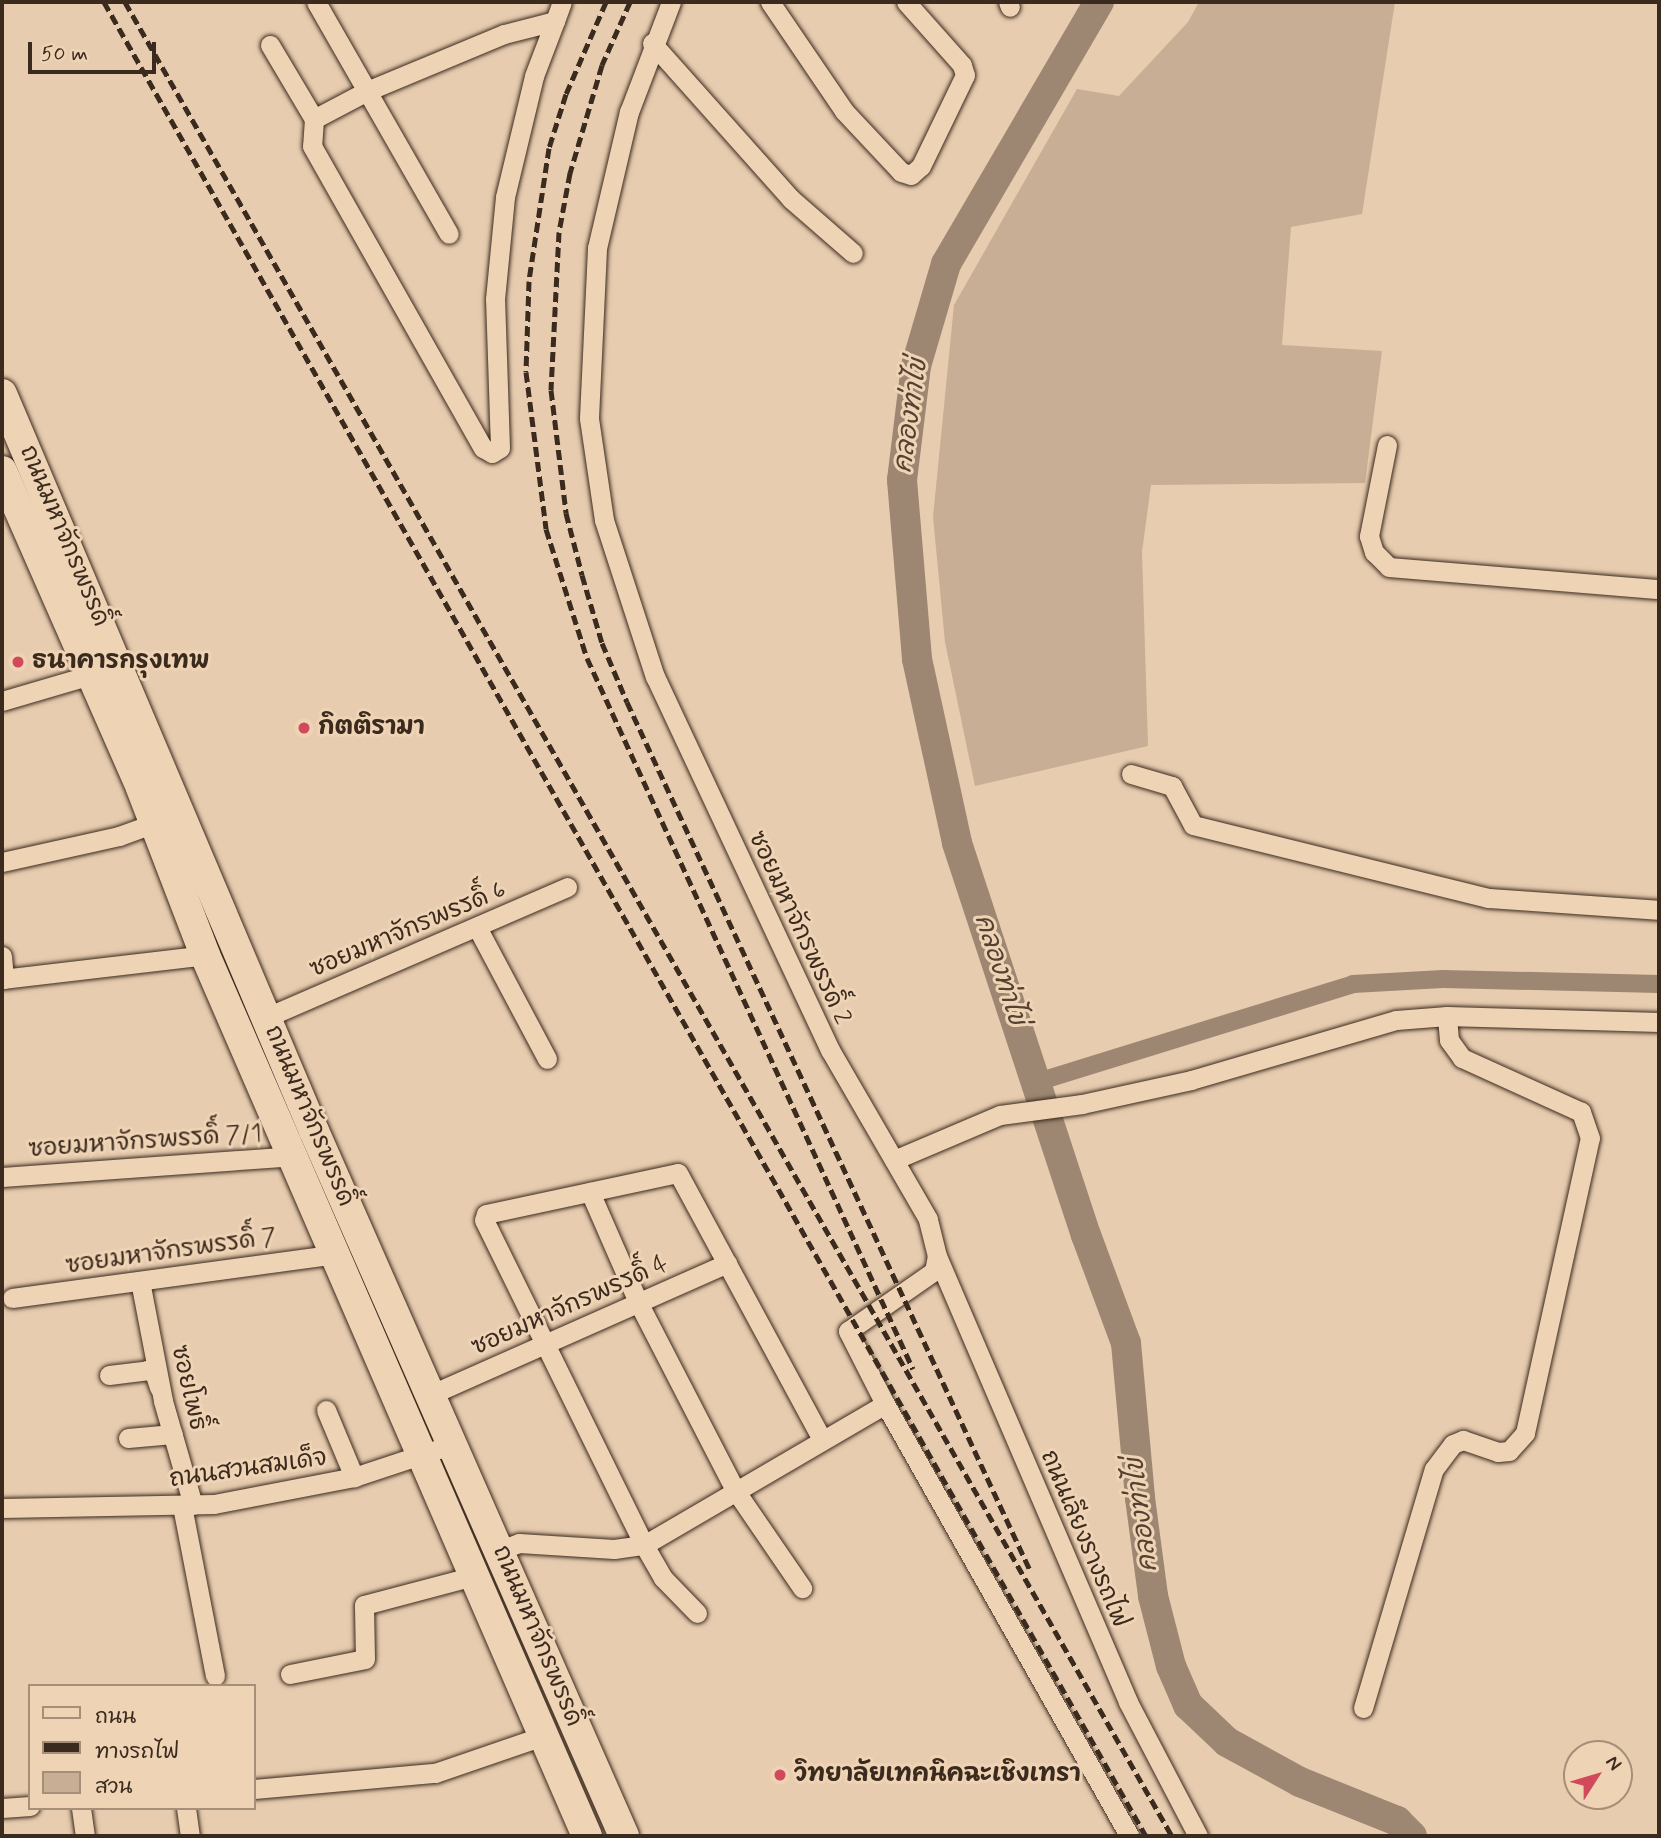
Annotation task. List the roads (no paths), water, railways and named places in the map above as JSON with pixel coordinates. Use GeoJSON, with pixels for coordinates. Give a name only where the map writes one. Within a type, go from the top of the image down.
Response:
{"type":"FeatureCollection","features":[{"type":"Feature","properties":{"kind":"main road","name":"ถนนมหาจักรพรรดิ์"},"geometry":{"type":"LineString","coordinates":[[2,394],[44,484],[267,1017],[624,1836]]}},
{"type":"Feature","properties":{"kind":"main road","name":"ถนนมหาจักรพรรดิ์"},"geometry":{"type":"LineString","coordinates":[[4,479],[154,823],[205,955],[587,1836]]}},
{"type":"Feature","properties":{"kind":"street"},"geometry":{"type":"LineString","coordinates":[[316,2],[449,234]]}},
{"type":"Feature","properties":{"kind":"street"},"geometry":{"type":"LineString","coordinates":[[270,45],[314,119],[312,146],[483,448],[496,453],[495,299],[505,197],[523,113],[562,2]]}},
{"type":"Feature","properties":{"kind":"street","name":"ซอยมหาจักรพรรดิ์ 2"},"geometry":{"type":"LineString","coordinates":[[671,2],[652,43],[606,199],[591,301],[589,418],[604,520],[655,677],[807,1006],[928,1219],[937,1256]]}},
{"type":"Feature","properties":{"kind":"street"},"geometry":{"type":"LineString","coordinates":[[770,2],[844,111],[901,172],[911,175],[921,166],[965,75],[962,65],[906,2]]}},
{"type":"Feature","properties":{"kind":"street"},"geometry":{"type":"LineString","coordinates":[[314,119],[367,91],[504,34],[555,21]]}},
{"type":"Feature","properties":{"kind":"street"},"geometry":{"type":"LineString","coordinates":[[652,43],[791,200],[853,253]]}},
{"type":"Feature","properties":{"kind":"street"},"geometry":{"type":"LineString","coordinates":[[1387,445],[1369,536],[1374,552],[1389,567],[1659,589]]}},
{"type":"Feature","properties":{"kind":"street"},"geometry":{"type":"LineString","coordinates":[[4,479],[44,484]]}},
{"type":"Feature","properties":{"kind":"street"},"geometry":{"type":"LineString","coordinates":[[2,701],[91,675]]}},
{"type":"Feature","properties":{"kind":"street"},"geometry":{"type":"LineString","coordinates":[[1131,774],[1172,786],[1193,825],[1488,898],[1659,910]]}},
{"type":"Feature","properties":{"kind":"street"},"geometry":{"type":"LineString","coordinates":[[2,862],[119,836],[154,823]]}},
{"type":"Feature","properties":{"kind":"street","name":"ซอยมหาจักรพรรดิ์ 6"},"geometry":{"type":"LineString","coordinates":[[267,1017],[478,929],[567,887]]}},
{"type":"Feature","properties":{"kind":"street"},"geometry":{"type":"LineString","coordinates":[[478,929],[547,1059]]}},
{"type":"Feature","properties":{"kind":"street"},"geometry":{"type":"LineString","coordinates":[[2,956],[3,979],[205,955]]}},
{"type":"Feature","properties":{"kind":"street"},"geometry":{"type":"LineString","coordinates":[[1363,1707],[1434,1469],[1453,1444],[1463,1440],[1498,1452],[1509,1451],[1525,1433],[1590,1138],[1581,1112],[1462,1058],[1449,1040],[1447,1016]]}},
{"type":"Feature","properties":{"kind":"street"},"geometry":{"type":"LineString","coordinates":[[894,1160],[1000,1115],[1124,1096],[1191,1080],[1350,1031],[1447,1016],[1659,1022]]}},
{"type":"Feature","properties":{"kind":"street","name":"ซอยมหาจักรพรรดิ์ 7/1"},"geometry":{"type":"LineString","coordinates":[[2,1177],[292,1156]]}},
{"type":"Feature","properties":{"kind":"street"},"geometry":{"type":"LineString","coordinates":[[697,1613],[671,1588],[643,1545],[484,1216],[490,1210],[678,1173],[822,1439]]}},
{"type":"Feature","properties":{"kind":"street"},"geometry":{"type":"LineString","coordinates":[[590,1192],[638,1302],[735,1490],[802,1588]]}},
{"type":"Feature","properties":{"kind":"street","name":"ซอยมหาจักรพรรดิ์ 7"},"geometry":{"type":"LineString","coordinates":[[12,1298],[336,1254]]}},
{"type":"Feature","properties":{"kind":"street"},"geometry":{"type":"LineString","coordinates":[[937,1256],[933,1271],[848,1331],[885,1404],[1129,1836]]}},
{"type":"Feature","properties":{"kind":"street","name":"ถนนเลียงรางรถไฟ"},"geometry":{"type":"LineString","coordinates":[[937,1256],[1128,1702],[1198,1836]]}},
{"type":"Feature","properties":{"kind":"street","name":"ซอยมหาจักรพรรดิ์ 4"},"geometry":{"type":"LineString","coordinates":[[432,1394],[727,1263]]}},
{"type":"Feature","properties":{"kind":"street","name":"ซอยโพธิ์"},"geometry":{"type":"LineString","coordinates":[[140,1281],[163,1401],[188,1505],[215,1676]]}},
{"type":"Feature","properties":{"kind":"street"},"geometry":{"type":"LineString","coordinates":[[109,1375],[154,1372],[163,1401]]}},
{"type":"Feature","properties":{"kind":"street"},"geometry":{"type":"LineString","coordinates":[[500,1550],[519,1543],[614,1549],[643,1545],[885,1404]]}},
{"type":"Feature","properties":{"kind":"street"},"geometry":{"type":"LineString","coordinates":[[326,1410],[354,1477]]}},
{"type":"Feature","properties":{"kind":"street"},"geometry":{"type":"LineString","coordinates":[[128,1438],[173,1434]]}},
{"type":"Feature","properties":{"kind":"street","name":"ถนนสวนสมเด็จ"},"geometry":{"type":"LineString","coordinates":[[2,1508],[188,1505],[354,1477],[424,1457],[454,1444]]}},
{"type":"Feature","properties":{"kind":"street"},"geometry":{"type":"LineString","coordinates":[[290,1674],[365,1659],[363,1605],[474,1576]]}},
{"type":"Feature","properties":{"kind":"street"},"geometry":{"type":"LineString","coordinates":[[256,1789],[435,1773],[543,1736]]}},
{"type":"Feature","properties":{"kind":"street"},"geometry":{"type":"LineString","coordinates":[[2,1808],[28,1806]]}},
{"type":"Feature","properties":{"kind":"street"},"geometry":{"type":"LineString","coordinates":[[81,1810],[85,1836]]}},
{"type":"Feature","properties":{"kind":"street"},"geometry":{"type":"LineString","coordinates":[[186,1810],[190,1836]]}},
{"type":"Feature","properties":{"kind":"waterway","name":"คลองท่าไข่"},"geometry":{"type":"LineString","coordinates":[[1099,2],[946,264],[916,366],[902,480],[917,659],[957,843],[1086,1235],[1126,1343],[1140,1498],[1153,1596],[1171,1666],[1188,1705],[1227,1742],[1300,1782],[1397,1821],[1412,1836]]}},
{"type":"Feature","properties":{"kind":"waterway"},"geometry":{"type":"LineString","coordinates":[[1034,1083],[1353,984],[1443,979],[1659,984]]}},
{"type":"Feature","properties":{"kind":"railway"},"geometry":{"type":"LineString","coordinates":[[104,2],[1146,1836]]}},
{"type":"Feature","properties":{"kind":"railway"},"geometry":{"type":"LineString","coordinates":[[125,2],[1172,1836]]}},
{"type":"Feature","properties":{"kind":"railway"},"geometry":{"type":"LineString","coordinates":[[606,2],[566,94],[549,148],[529,281],[526,372],[546,529],[587,658],[913,1369]]}},
{"type":"Feature","properties":{"kind":"railway"},"geometry":{"type":"LineString","coordinates":[[630,2],[602,65],[570,173],[559,232],[551,390],[566,513],[602,643],[627,702],[1030,1570]]}},
{"type":"Feature","properties":{"kind":"place","name":"ธนาคารกรุงเทพ"},"geometry":{"type":"Point","coordinates":[18,662]}},
{"type":"Feature","properties":{"kind":"place","name":"กิตติรามา"},"geometry":{"type":"Point","coordinates":[304,728]}},
{"type":"Feature","properties":{"kind":"place","name":"วิทยาลัยเทคนิคฉะเชิงเทรา"},"geometry":{"type":"Point","coordinates":[780,1775]}}]}
